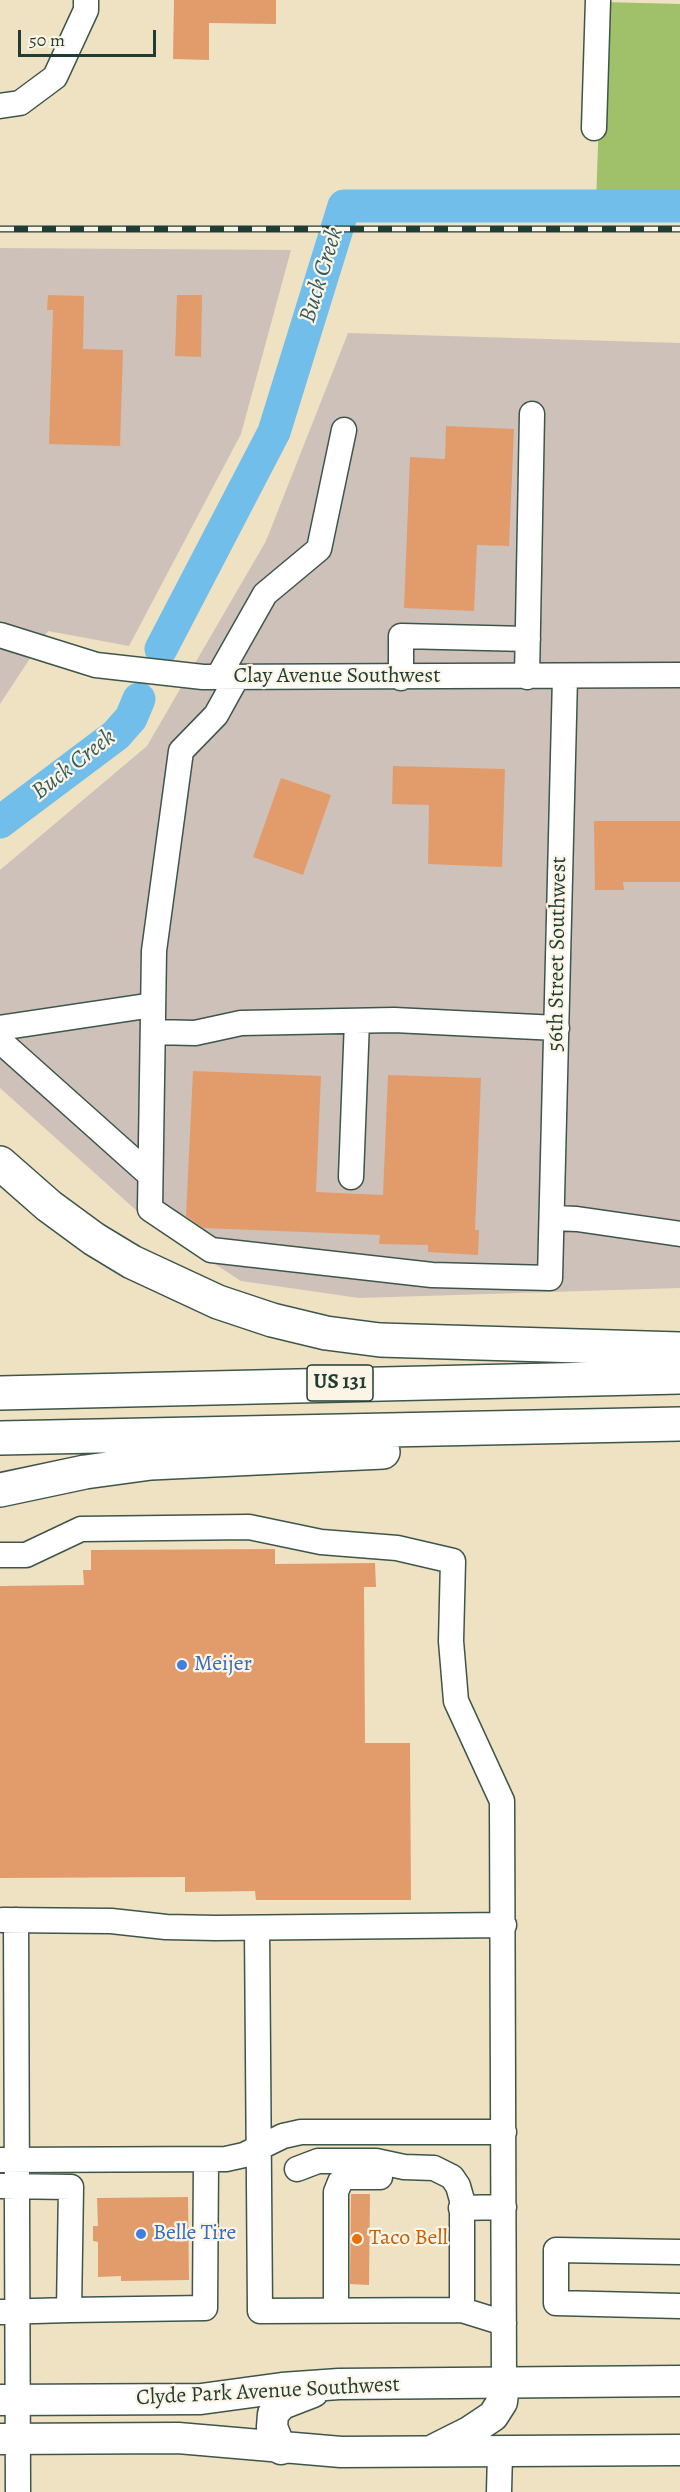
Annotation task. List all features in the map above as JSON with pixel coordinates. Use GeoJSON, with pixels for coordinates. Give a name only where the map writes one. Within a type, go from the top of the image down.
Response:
{"type":"FeatureCollection","features":[{"type":"Feature","properties":{"kind":"highway"},"geometry":{"type":"LineString","coordinates":[[0,1163],[57,1212],[132,1262],[218,1302],[272,1320],[326,1333],[380,1340],[680,1349]]}},
{"type":"Feature","properties":{"kind":"highway","name":"US 131"},"geometry":{"type":"LineString","coordinates":[[0,1393],[680,1377]]}},
{"type":"Feature","properties":{"kind":"highway","name":"US 131"},"geometry":{"type":"LineString","coordinates":[[0,1438],[680,1424]]}},
{"type":"Feature","properties":{"kind":"highway"},"geometry":{"type":"LineString","coordinates":[[0,1490],[116,1467],[191,1460],[429,1450],[584,1426]]}},
{"type":"Feature","properties":{"kind":"main road","name":"Clyde Park Avenue Southwest"},"geometry":{"type":"LineString","coordinates":[[9,2400],[201,2399],[282,2388],[339,2384],[680,2381]]}},
{"type":"Feature","properties":{"kind":"main road"},"geometry":{"type":"LineString","coordinates":[[430,2452],[487,2422],[502,2402],[504,2383]]}},
{"type":"Feature","properties":{"kind":"main road"},"geometry":{"type":"LineString","coordinates":[[281,2449],[272,2427],[276,2409],[289,2400],[339,2384]]}},
{"type":"Feature","properties":{"kind":"main road","name":"Clyde Park Avenue Southwest"},"geometry":{"type":"LineString","coordinates":[[9,2439],[187,2438],[281,2449],[341,2452],[680,2450]]}},
{"type":"Feature","properties":{"kind":"street"},"geometry":{"type":"LineString","coordinates":[[0,106],[20,103],[55,76],[86,10],[86,0]]}},
{"type":"Feature","properties":{"kind":"street"},"geometry":{"type":"LineString","coordinates":[[594,128],[598,0]]}},
{"type":"Feature","properties":{"kind":"street"},"geometry":{"type":"LineString","coordinates":[[527,677],[532,414]]}},
{"type":"Feature","properties":{"kind":"street"},"geometry":{"type":"LineString","coordinates":[[150,1174],[154,951],[182,751],[216,715],[227,677],[265,594],[320,549],[345,430]]}},
{"type":"Feature","properties":{"kind":"street","name":"Clay Avenue Southwest"},"geometry":{"type":"LineString","coordinates":[[0,635],[96,665],[227,677],[680,675]]}},
{"type":"Feature","properties":{"kind":"street"},"geometry":{"type":"LineString","coordinates":[[401,678],[401,636],[528,639]]}},
{"type":"Feature","properties":{"kind":"street","name":"56th Street Southwest"},"geometry":{"type":"LineString","coordinates":[[150,1174],[150,1209],[211,1250],[432,1275],[550,1278],[565,677]]}},
{"type":"Feature","properties":{"kind":"street"},"geometry":{"type":"LineString","coordinates":[[0,1028],[153,1005]]}},
{"type":"Feature","properties":{"kind":"street"},"geometry":{"type":"LineString","coordinates":[[351,1177],[357,1021]]}},
{"type":"Feature","properties":{"kind":"street"},"geometry":{"type":"LineString","coordinates":[[153,1032],[195,1033],[241,1023],[357,1021],[557,1028]]}},
{"type":"Feature","properties":{"kind":"street"},"geometry":{"type":"LineString","coordinates":[[0,1041],[150,1174]]}},
{"type":"Feature","properties":{"kind":"street"},"geometry":{"type":"LineString","coordinates":[[552,1225],[578,1219],[680,1234]]}},
{"type":"Feature","properties":{"kind":"street"},"geometry":{"type":"LineString","coordinates":[[0,1555],[26,1555],[81,1529],[249,1527],[321,1542],[397,1548],[453,1561],[451,1641],[456,1701],[502,1801],[504,2383]]}},
{"type":"Feature","properties":{"kind":"street"},"geometry":{"type":"LineString","coordinates":[[18,2492],[9,2439],[8,1920],[111,1921],[166,1927],[257,1928],[504,1925]]}},
{"type":"Feature","properties":{"kind":"street"},"geometry":{"type":"LineString","coordinates":[[257,1928],[260,2310],[462,2310],[504,2323]]}},
{"type":"Feature","properties":{"kind":"street"},"geometry":{"type":"LineString","coordinates":[[9,2160],[206,2160],[236,2157],[283,2136],[301,2132],[504,2132]]}},
{"type":"Feature","properties":{"kind":"street"},"geometry":{"type":"LineString","coordinates":[[9,2312],[205,2308],[206,2160]]}},
{"type":"Feature","properties":{"kind":"street"},"geometry":{"type":"LineString","coordinates":[[297,2169],[318,2161],[376,2161],[404,2168],[434,2168],[446,2172],[458,2186],[461,2208],[462,2310]]}},
{"type":"Feature","properties":{"kind":"street"},"geometry":{"type":"LineString","coordinates":[[336,2310],[338,2187],[347,2177],[386,2177],[404,2168]]}},
{"type":"Feature","properties":{"kind":"street"},"geometry":{"type":"LineString","coordinates":[[8,2186],[71,2187],[69,2310]]}},
{"type":"Feature","properties":{"kind":"street"},"geometry":{"type":"LineString","coordinates":[[461,2208],[504,2207]]}},
{"type":"Feature","properties":{"kind":"street"},"geometry":{"type":"LineString","coordinates":[[680,2252],[556,2250],[556,2303],[680,2306]]}},
{"type":"Feature","properties":{"kind":"street"},"geometry":{"type":"LineString","coordinates":[[499,2492],[500,2452]]}},
{"type":"Feature","properties":{"kind":"shaded area"},"geometry":{"type":"Polygon","coordinates":[[[0,248],[291,250],[241,434],[129,646],[48,631],[0,704],[0,248]]]}},
{"type":"Feature","properties":{"kind":"shaded area"},"geometry":{"type":"Polygon","coordinates":[[[348,333],[680,343],[680,1288],[359,1298],[241,1281],[147,1220],[0,1088],[0,870],[147,746],[266,541],[348,333]]]}},
{"type":"Feature","properties":{"kind":"green space"},"geometry":{"type":"Polygon","coordinates":[[[603,2],[680,4],[680,203],[596,203],[603,2]]]}},
{"type":"Feature","properties":{"kind":"building"},"geometry":{"type":"Polygon","coordinates":[[[174,0],[276,0],[276,24],[209,23],[209,60],[173,59],[174,0]]]}},
{"type":"Feature","properties":{"kind":"building"},"geometry":{"type":"Polygon","coordinates":[[[48,295],[84,296],[83,349],[123,350],[120,446],[49,444],[53,310],[47,310],[48,295]]]}},
{"type":"Feature","properties":{"kind":"building"},"geometry":{"type":"Polygon","coordinates":[[[177,295],[202,295],[201,357],[175,356],[177,295]]]}},
{"type":"Feature","properties":{"kind":"building"},"geometry":{"type":"Polygon","coordinates":[[[446,426],[514,429],[509,546],[477,545],[474,611],[404,608],[410,457],[445,459],[446,426]]]}},
{"type":"Feature","properties":{"kind":"building"},"geometry":{"type":"Polygon","coordinates":[[[393,766],[505,769],[502,867],[428,864],[429,805],[392,804],[393,766]]]}},
{"type":"Feature","properties":{"kind":"building"},"geometry":{"type":"Polygon","coordinates":[[[281,778],[331,795],[303,875],[253,857],[281,778]]]}},
{"type":"Feature","properties":{"kind":"building"},"geometry":{"type":"Polygon","coordinates":[[[594,821],[680,821],[680,882],[623,882],[624,890],[595,890],[594,821]]]}},
{"type":"Feature","properties":{"kind":"building"},"geometry":{"type":"Polygon","coordinates":[[[193,1071],[321,1076],[316,1192],[383,1195],[388,1075],[481,1078],[475,1230],[479,1230],[478,1255],[428,1252],[428,1245],[379,1244],[380,1235],[203,1228],[186,1216],[193,1071]]]}},
{"type":"Feature","properties":{"kind":"building","name":"Meijer"},"geometry":{"type":"Polygon","coordinates":[[[275,1549],[275,1564],[375,1563],[376,1587],[364,1587],[365,1743],[410,1743],[411,1900],[256,1900],[255,1891],[185,1892],[185,1877],[0,1878],[0,1586],[84,1585],[83,1570],[91,1570],[91,1550],[275,1549]]]}},
{"type":"Feature","properties":{"kind":"building","name":"Taco Bell"},"geometry":{"type":"Polygon","coordinates":[[[351,2194],[370,2194],[369,2285],[350,2284],[351,2194]]]}},
{"type":"Feature","properties":{"kind":"building","name":"Belle Tire"},"geometry":{"type":"Polygon","coordinates":[[[188,2197],[189,2280],[121,2281],[121,2276],[98,2277],[98,2242],[93,2241],[93,2226],[98,2226],[97,2198],[188,2197]]]}},
{"type":"Feature","properties":{"kind":"waterway","name":"Buck Creek"},"geometry":{"type":"LineString","coordinates":[[161,649],[274,432],[344,206],[680,206]]}},
{"type":"Feature","properties":{"kind":"waterway","name":"Buck Creek"},"geometry":{"type":"LineString","coordinates":[[0,822],[116,735],[131,718],[139,699]]}},
{"type":"Feature","properties":{"kind":"railway"},"geometry":{"type":"LineString","coordinates":[[0,229],[680,229]]}},
{"type":"Feature","properties":{"kind":"place","name":"Meijer"},"geometry":{"type":"Point","coordinates":[182,1665]}},
{"type":"Feature","properties":{"kind":"place","name":"Belle Tire"},"geometry":{"type":"Point","coordinates":[141,2234]}},
{"type":"Feature","properties":{"kind":"place","name":"Taco Bell"},"geometry":{"type":"Point","coordinates":[357,2239]}}]}
